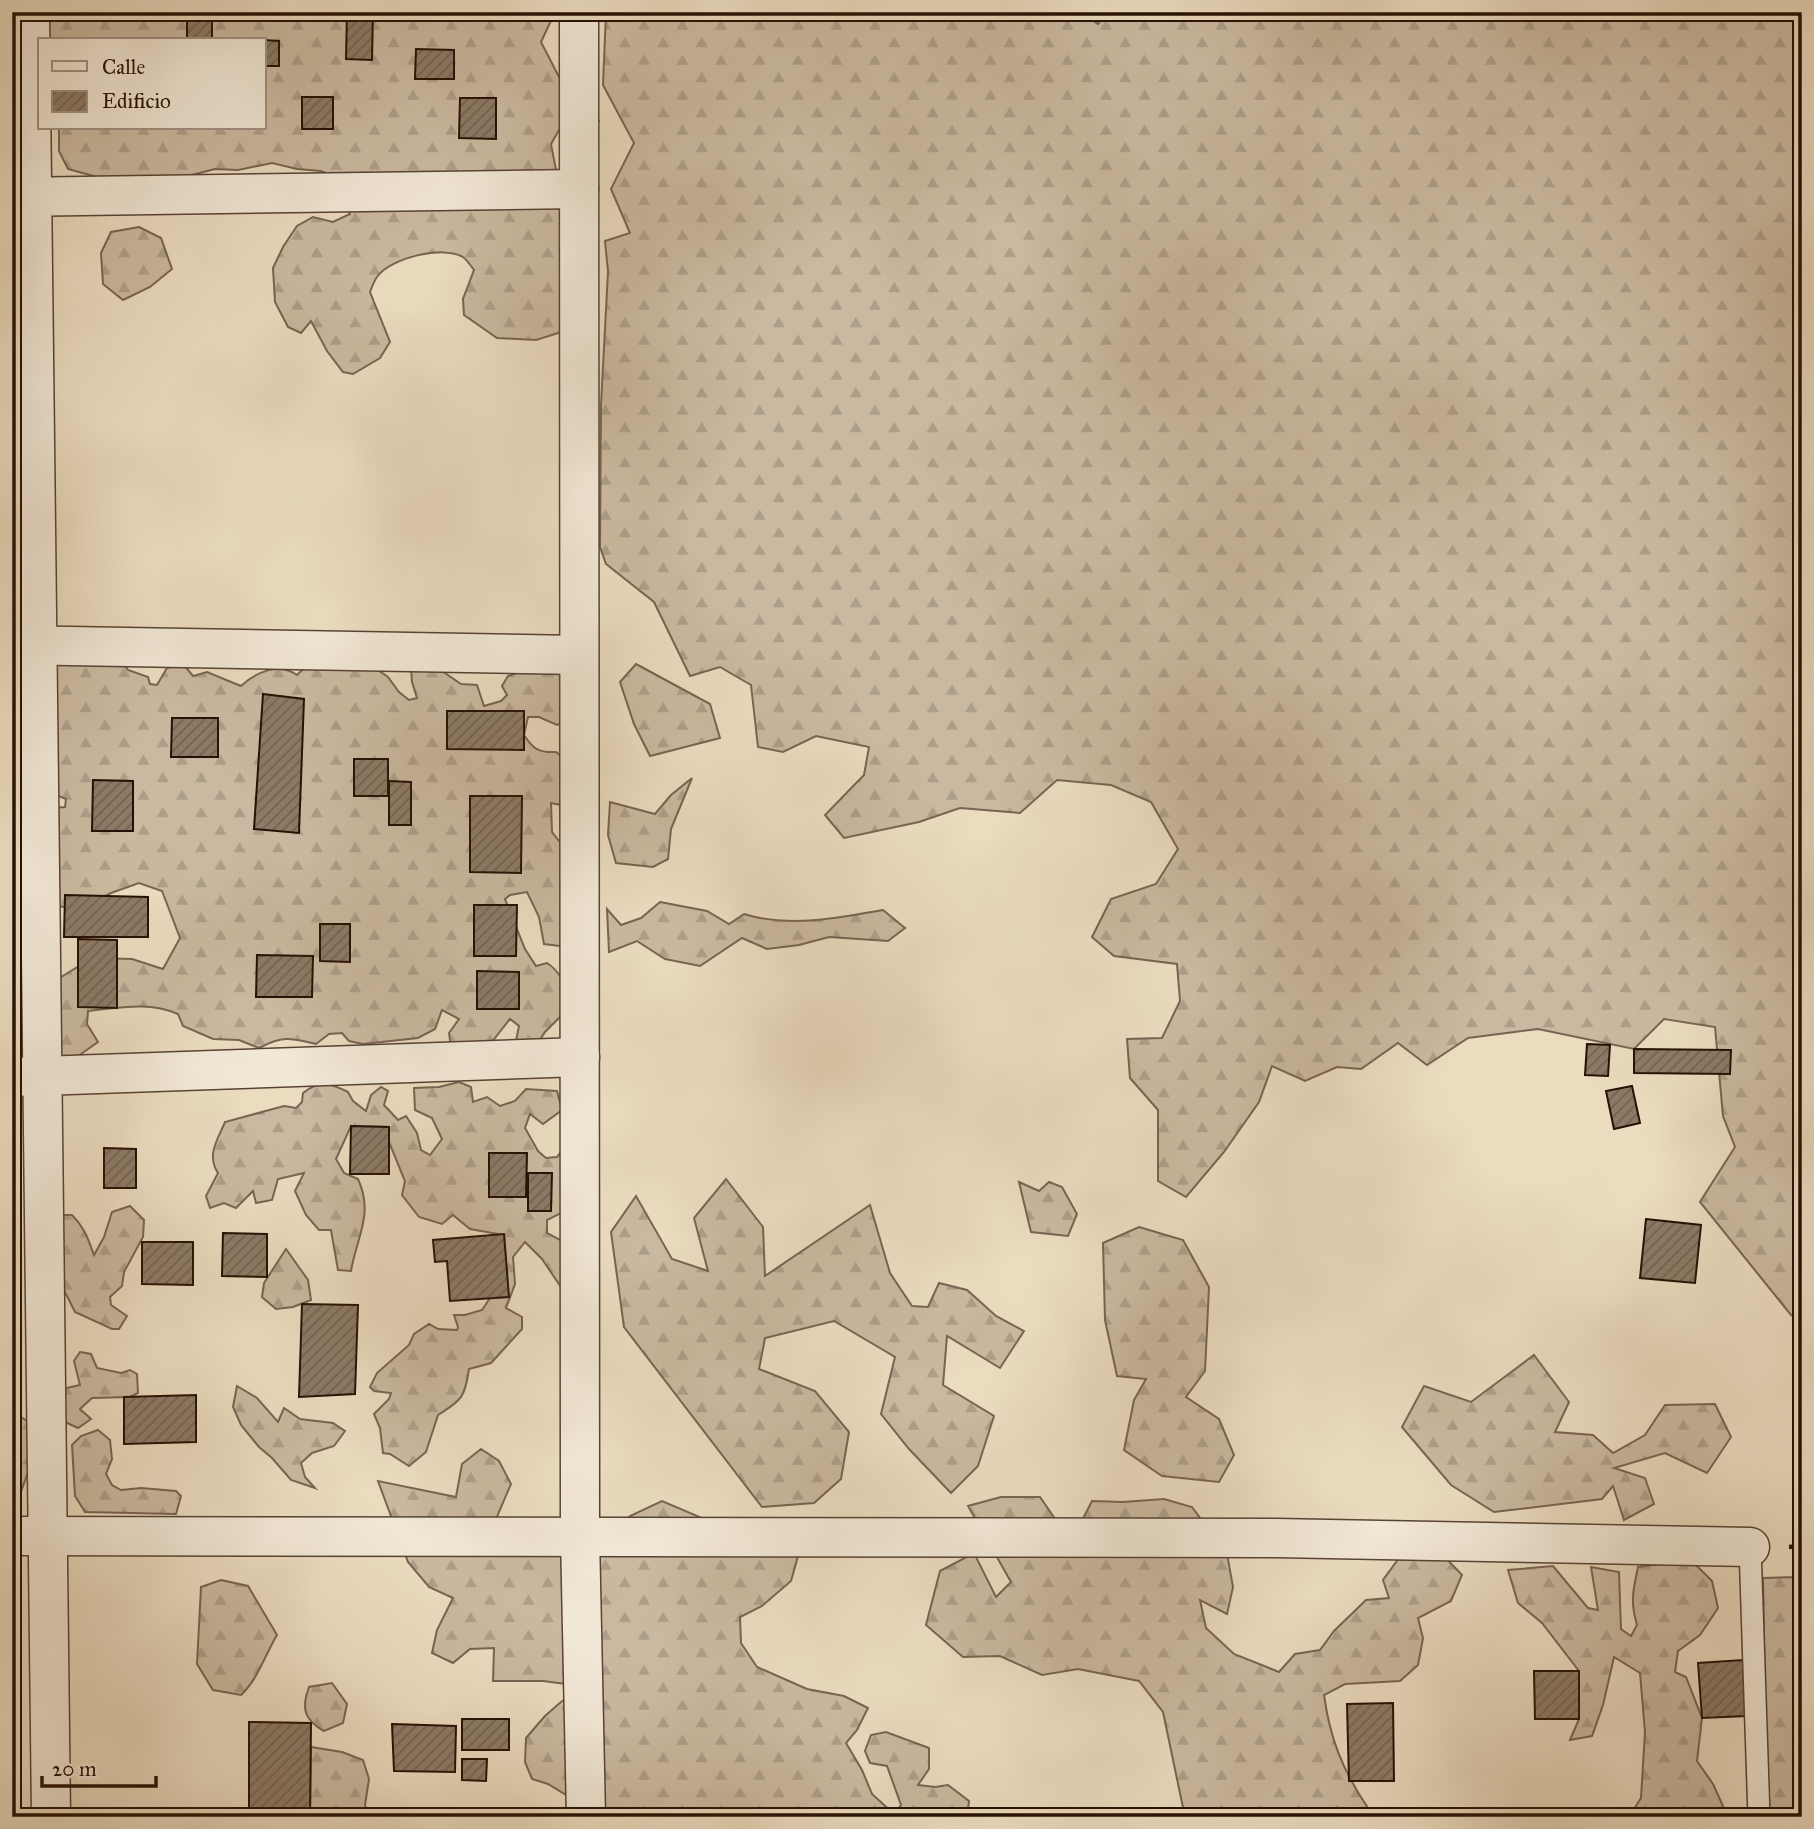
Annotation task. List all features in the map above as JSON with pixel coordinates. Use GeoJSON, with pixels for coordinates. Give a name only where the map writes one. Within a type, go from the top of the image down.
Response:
{"type":"FeatureCollection","features":[{"type":"Feature","properties":{"kind":"street"},"geometry":{"type":"LineString","coordinates":[[30,12],[22,197],[29,1536],[51,1817]]}},
{"type":"Feature","properties":{"kind":"street"},"geometry":{"type":"LineString","coordinates":[[579,12],[580,1535],[586,1817]]}},
{"type":"Feature","properties":{"kind":"street"},"geometry":{"type":"LineString","coordinates":[[22,197],[579,189]]}},
{"type":"Feature","properties":{"kind":"street"},"geometry":{"type":"LineString","coordinates":[[24,645],[579,655]]}},
{"type":"Feature","properties":{"kind":"street"},"geometry":{"type":"LineString","coordinates":[[27,1077],[580,1057]]}},
{"type":"Feature","properties":{"kind":"street"},"geometry":{"type":"LineString","coordinates":[[29,1536],[1276,1538],[1750,1547]]}},
{"type":"Feature","properties":{"kind":"lane"},"geometry":{"type":"LineString","coordinates":[[1750,1547],[1759,1817]]}},
{"type":"Feature","properties":{"kind":"green space"},"geometry":{"type":"Polygon","coordinates":[[[45,12],[555,12],[541,42],[559,77],[599,121],[574,133],[559,130],[551,144],[556,170],[579,209],[574,328],[536,340],[497,338],[464,315],[463,299],[474,270],[466,260],[443,252],[417,255],[384,270],[370,292],[390,342],[380,358],[353,374],[343,372],[327,351],[311,321],[301,333],[288,327],[275,302],[273,268],[297,226],[313,217],[333,222],[350,214],[336,177],[321,171],[272,163],[238,170],[215,169],[184,177],[111,181],[68,169],[59,151],[59,130],[266,130],[266,38],[42,38],[45,12]]]}},
{"type":"Feature","properties":{"kind":"green space"},"geometry":{"type":"Polygon","coordinates":[[[606,12],[1081,12],[1098,24],[1106,12],[1802,12],[1802,1322],[1791,1315],[1700,1202],[1735,1147],[1723,1116],[1715,1027],[1664,1019],[1634,1049],[1538,1029],[1468,1038],[1427,1065],[1398,1043],[1361,1069],[1337,1067],[1305,1081],[1272,1066],[1259,1102],[1224,1152],[1186,1197],[1158,1181],[1158,1110],[1130,1078],[1127,1039],[1162,1038],[1180,1001],[1177,964],[1114,956],[1092,937],[1111,899],[1156,884],[1178,849],[1151,802],[1111,785],[1057,780],[1020,813],[960,808],[919,822],[844,838],[825,815],[864,775],[869,747],[816,736],[783,752],[758,747],[751,685],[720,667],[690,676],[654,602],[606,564],[600,547],[601,405],[608,271],[605,241],[630,233],[611,189],[634,143],[603,85],[606,12]]]}},
{"type":"Feature","properties":{"kind":"green space"},"geometry":{"type":"Polygon","coordinates":[[[139,227],[161,238],[172,269],[150,287],[123,300],[103,284],[101,253],[111,232],[139,227]]]}},
{"type":"Feature","properties":{"kind":"green space"},"geometry":{"type":"Polygon","coordinates":[[[111,640],[128,670],[148,677],[150,684],[157,685],[167,668],[184,665],[193,676],[207,672],[241,686],[261,673],[275,669],[283,669],[297,675],[306,666],[330,670],[375,668],[388,677],[409,700],[417,698],[411,668],[429,662],[461,684],[477,685],[484,706],[501,701],[507,695],[502,686],[508,676],[555,660],[577,717],[557,725],[539,717],[528,717],[524,735],[537,749],[556,752],[571,764],[571,807],[551,803],[552,832],[562,845],[573,939],[560,946],[544,944],[539,917],[527,892],[510,895],[505,899],[525,949],[536,966],[547,963],[557,971],[572,1005],[545,1032],[536,1046],[513,1056],[519,1026],[510,1019],[484,1052],[451,1048],[449,1033],[459,1019],[442,1010],[435,1029],[418,1038],[363,1044],[349,1041],[342,1033],[329,1034],[316,1044],[287,1039],[259,1048],[239,1040],[213,1039],[183,1026],[178,1014],[167,1010],[133,1006],[88,1011],[87,1024],[98,1042],[74,1059],[61,1056],[58,979],[92,958],[132,959],[163,969],[180,938],[162,891],[139,883],[111,893],[80,909],[57,906],[12,855],[12,831],[42,851],[53,808],[65,807],[66,799],[52,793],[37,663],[111,640]]]}},
{"type":"Feature","properties":{"kind":"green space"},"geometry":{"type":"Polygon","coordinates":[[[636,664],[710,704],[720,738],[650,756],[634,724],[620,682],[636,664]]]}},
{"type":"Feature","properties":{"kind":"green space"},"geometry":{"type":"Polygon","coordinates":[[[692,778],[671,829],[668,859],[653,867],[616,863],[608,835],[610,802],[655,814],[671,795],[692,778]]]}},
{"type":"Feature","properties":{"kind":"green space"},"geometry":{"type":"Polygon","coordinates":[[[660,902],[707,911],[729,924],[744,914],[796,921],[883,910],[905,928],[888,941],[829,937],[799,945],[767,949],[742,938],[700,966],[665,959],[637,941],[609,952],[607,909],[621,925],[641,918],[660,902]]]}},
{"type":"Feature","properties":{"kind":"green space"},"geometry":{"type":"Polygon","coordinates":[[[459,1082],[471,1087],[473,1102],[487,1097],[500,1106],[515,1101],[526,1089],[557,1091],[562,1110],[543,1124],[530,1114],[525,1128],[538,1151],[546,1158],[557,1157],[564,1148],[569,1209],[547,1220],[547,1233],[564,1242],[567,1296],[542,1259],[525,1242],[513,1257],[515,1284],[506,1308],[522,1317],[522,1329],[491,1363],[469,1369],[461,1397],[438,1415],[426,1452],[409,1466],[390,1454],[383,1453],[380,1428],[374,1414],[389,1399],[391,1393],[374,1391],[370,1387],[377,1373],[409,1345],[414,1334],[429,1324],[438,1329],[457,1330],[454,1315],[482,1310],[507,1273],[504,1235],[470,1229],[453,1215],[442,1224],[419,1217],[402,1195],[405,1181],[389,1142],[389,1127],[351,1126],[336,1159],[344,1173],[358,1179],[365,1203],[363,1225],[351,1271],[338,1270],[331,1230],[319,1230],[306,1215],[295,1191],[304,1173],[278,1179],[272,1200],[256,1203],[253,1191],[236,1208],[224,1203],[210,1208],[206,1196],[218,1173],[213,1153],[225,1122],[284,1106],[296,1108],[302,1102],[303,1093],[320,1085],[330,1085],[348,1092],[353,1101],[366,1111],[371,1095],[381,1087],[388,1091],[384,1105],[398,1120],[406,1116],[417,1133],[421,1150],[430,1155],[442,1139],[432,1118],[415,1110],[414,1088],[439,1087],[459,1082]]]}},
{"type":"Feature","properties":{"kind":"green space"},"geometry":{"type":"Polygon","coordinates":[[[726,1179],[763,1227],[765,1276],[870,1205],[890,1273],[912,1306],[928,1307],[939,1283],[967,1290],[996,1316],[1024,1331],[1000,1368],[947,1336],[943,1385],[994,1416],[978,1466],[951,1493],[909,1449],[881,1414],[895,1357],[834,1321],[765,1338],[759,1369],[815,1391],[849,1432],[841,1479],[814,1503],[762,1507],[624,1327],[611,1232],[636,1196],[672,1259],[708,1271],[694,1218],[726,1179]]]}},
{"type":"Feature","properties":{"kind":"green space"},"geometry":{"type":"Polygon","coordinates":[[[1019,1182],[1039,1191],[1049,1182],[1062,1187],[1077,1214],[1068,1236],[1031,1232],[1019,1182]]]}},
{"type":"Feature","properties":{"kind":"green space"},"geometry":{"type":"Polygon","coordinates":[[[130,1206],[144,1220],[143,1237],[124,1272],[122,1286],[110,1297],[111,1305],[127,1316],[119,1329],[112,1329],[75,1312],[58,1279],[58,1215],[72,1215],[86,1234],[94,1255],[104,1237],[112,1212],[130,1206]]]}},
{"type":"Feature","properties":{"kind":"green space"},"geometry":{"type":"Polygon","coordinates":[[[1139,1227],[1183,1240],[1209,1287],[1205,1371],[1186,1397],[1219,1419],[1234,1455],[1219,1482],[1162,1476],[1124,1450],[1134,1400],[1146,1379],[1117,1376],[1105,1320],[1103,1243],[1139,1227]]]}},
{"type":"Feature","properties":{"kind":"green space"},"geometry":{"type":"Polygon","coordinates":[[[286,1249],[308,1280],[311,1300],[293,1307],[276,1309],[262,1297],[264,1283],[286,1249]]]}},
{"type":"Feature","properties":{"kind":"green space"},"geometry":{"type":"Polygon","coordinates":[[[80,1352],[91,1354],[97,1368],[121,1373],[130,1370],[137,1374],[138,1393],[130,1397],[92,1398],[80,1409],[91,1419],[78,1428],[63,1421],[60,1405],[66,1388],[80,1385],[74,1361],[80,1352]]]}},
{"type":"Feature","properties":{"kind":"green space"},"geometry":{"type":"Polygon","coordinates":[[[1534,1355],[1569,1402],[1555,1432],[1593,1435],[1613,1453],[1645,1435],[1665,1405],[1715,1404],[1731,1437],[1707,1473],[1665,1453],[1614,1468],[1645,1478],[1654,1504],[1624,1520],[1613,1486],[1602,1499],[1494,1512],[1451,1485],[1402,1427],[1424,1386],[1471,1402],[1534,1355]]]}},
{"type":"Feature","properties":{"kind":"green space"},"geometry":{"type":"Polygon","coordinates":[[[237,1386],[257,1398],[278,1422],[284,1408],[300,1419],[333,1423],[345,1431],[334,1446],[312,1453],[301,1463],[305,1477],[315,1488],[291,1480],[241,1425],[233,1407],[237,1386]]]}},
{"type":"Feature","properties":{"kind":"green space"},"geometry":{"type":"Polygon","coordinates":[[[12,1411],[36,1427],[33,1459],[20,1494],[12,1498],[12,1411]]]}},
{"type":"Feature","properties":{"kind":"green space"},"geometry":{"type":"Polygon","coordinates":[[[98,1430],[110,1440],[112,1459],[106,1474],[112,1485],[121,1490],[141,1488],[176,1491],[181,1496],[176,1514],[85,1512],[75,1496],[72,1445],[81,1436],[98,1430]]]}},
{"type":"Feature","properties":{"kind":"green space"},"geometry":{"type":"Polygon","coordinates":[[[481,1449],[499,1461],[511,1484],[487,1540],[611,1546],[630,1516],[662,1501],[770,1547],[802,1542],[791,1581],[762,1606],[740,1617],[741,1643],[757,1667],[807,1689],[844,1696],[868,1708],[857,1730],[846,1743],[872,1794],[894,1814],[901,1805],[887,1766],[870,1763],[865,1751],[871,1735],[886,1732],[929,1748],[929,1769],[918,1785],[948,1785],[969,1801],[967,1817],[602,1817],[548,1784],[532,1779],[525,1762],[526,1738],[562,1701],[596,1688],[543,1681],[493,1681],[494,1648],[470,1649],[453,1663],[432,1653],[437,1630],[453,1598],[429,1587],[408,1562],[378,1481],[456,1497],[462,1464],[481,1449]]]}},
{"type":"Feature","properties":{"kind":"green space"},"geometry":{"type":"Polygon","coordinates":[[[1001,1497],[1040,1497],[1071,1542],[1092,1501],[1164,1499],[1192,1507],[1227,1554],[1233,1587],[1227,1614],[1200,1600],[1206,1628],[1234,1654],[1279,1672],[1295,1654],[1320,1650],[1334,1631],[1366,1600],[1389,1598],[1383,1580],[1402,1554],[1443,1555],[1462,1575],[1451,1601],[1418,1618],[1423,1638],[1418,1665],[1400,1681],[1345,1684],[1324,1695],[1339,1754],[1351,1781],[1368,1808],[1362,1817],[1185,1817],[1163,1712],[1139,1681],[1078,1669],[1042,1675],[1000,1656],[963,1657],[926,1625],[940,1571],[974,1553],[996,1597],[1011,1582],[968,1506],[1001,1497]]]}},
{"type":"Feature","properties":{"kind":"green space"},"geometry":{"type":"Polygon","coordinates":[[[1691,1560],[1712,1581],[1718,1608],[1700,1635],[1678,1651],[1675,1672],[1686,1677],[1702,1718],[1697,1761],[1713,1784],[1728,1817],[1629,1817],[1641,1798],[1645,1732],[1640,1673],[1614,1657],[1603,1705],[1592,1736],[1570,1740],[1579,1719],[1579,1671],[1542,1623],[1518,1603],[1508,1570],[1553,1566],[1588,1608],[1598,1610],[1591,1567],[1619,1572],[1621,1629],[1631,1636],[1637,1625],[1633,1596],[1638,1567],[1691,1560]]]}},
{"type":"Feature","properties":{"kind":"green space"},"geometry":{"type":"Polygon","coordinates":[[[1802,1577],[1802,1817],[1767,1817],[1763,1578],[1802,1577]]]}},
{"type":"Feature","properties":{"kind":"green space"},"geometry":{"type":"Polygon","coordinates":[[[221,1580],[248,1586],[277,1635],[257,1674],[241,1695],[213,1690],[197,1664],[201,1587],[221,1580]]]}},
{"type":"Feature","properties":{"kind":"green space"},"geometry":{"type":"Polygon","coordinates":[[[332,1683],[347,1704],[343,1723],[324,1731],[308,1718],[305,1701],[309,1687],[332,1683]]]}},
{"type":"Feature","properties":{"kind":"green space"},"geometry":{"type":"Polygon","coordinates":[[[311,1747],[342,1752],[363,1760],[369,1779],[365,1805],[369,1817],[310,1817],[311,1747]]]}},
{"type":"Feature","properties":{"kind":"building"},"geometry":{"type":"Polygon","coordinates":[[[187,12],[212,12],[212,38],[187,38],[187,12]]]}},
{"type":"Feature","properties":{"kind":"building"},"geometry":{"type":"Polygon","coordinates":[[[347,12],[373,12],[372,60],[346,59],[347,12]]]}},
{"type":"Feature","properties":{"kind":"building"},"geometry":{"type":"Polygon","coordinates":[[[266,40],[279,41],[279,66],[266,66],[266,40]]]}},
{"type":"Feature","properties":{"kind":"building"},"geometry":{"type":"Polygon","coordinates":[[[416,49],[454,50],[454,79],[415,79],[416,49]]]}},
{"type":"Feature","properties":{"kind":"building"},"geometry":{"type":"Polygon","coordinates":[[[302,97],[333,97],[333,129],[302,129],[302,97]]]}},
{"type":"Feature","properties":{"kind":"building"},"geometry":{"type":"Polygon","coordinates":[[[460,98],[496,98],[496,139],[459,138],[460,98]]]}},
{"type":"Feature","properties":{"kind":"building"},"geometry":{"type":"Polygon","coordinates":[[[263,694],[304,699],[299,833],[254,829],[263,694]]]}},
{"type":"Feature","properties":{"kind":"building"},"geometry":{"type":"Polygon","coordinates":[[[447,711],[524,711],[524,750],[447,749],[447,711]]]}},
{"type":"Feature","properties":{"kind":"building"},"geometry":{"type":"Polygon","coordinates":[[[172,718],[218,718],[218,757],[171,757],[172,718]]]}},
{"type":"Feature","properties":{"kind":"building"},"geometry":{"type":"Polygon","coordinates":[[[354,759],[388,759],[388,796],[354,796],[354,759]]]}},
{"type":"Feature","properties":{"kind":"building"},"geometry":{"type":"Polygon","coordinates":[[[93,780],[133,781],[133,831],[92,831],[93,780]]]}},
{"type":"Feature","properties":{"kind":"building"},"geometry":{"type":"Polygon","coordinates":[[[389,781],[411,782],[411,825],[389,825],[389,781]]]}},
{"type":"Feature","properties":{"kind":"building"},"geometry":{"type":"Polygon","coordinates":[[[470,796],[522,796],[521,873],[470,872],[470,796]]]}},
{"type":"Feature","properties":{"kind":"building"},"geometry":{"type":"Polygon","coordinates":[[[65,895],[148,897],[148,937],[64,937],[65,895]]]}},
{"type":"Feature","properties":{"kind":"building"},"geometry":{"type":"Polygon","coordinates":[[[474,905],[517,905],[516,956],[474,956],[474,905]]]}},
{"type":"Feature","properties":{"kind":"building"},"geometry":{"type":"Polygon","coordinates":[[[320,924],[350,924],[350,962],[320,961],[320,924]]]}},
{"type":"Feature","properties":{"kind":"building"},"geometry":{"type":"Polygon","coordinates":[[[78,939],[117,940],[117,1008],[78,1007],[78,939]]]}},
{"type":"Feature","properties":{"kind":"building"},"geometry":{"type":"Polygon","coordinates":[[[257,955],[313,956],[312,997],[256,997],[257,955]]]}},
{"type":"Feature","properties":{"kind":"building"},"geometry":{"type":"Polygon","coordinates":[[[477,971],[519,972],[519,1009],[477,1009],[477,971]]]}},
{"type":"Feature","properties":{"kind":"building"},"geometry":{"type":"Polygon","coordinates":[[[1587,1044],[1610,1045],[1608,1076],[1585,1075],[1587,1044]]]}},
{"type":"Feature","properties":{"kind":"building"},"geometry":{"type":"Polygon","coordinates":[[[1634,1049],[1731,1050],[1730,1074],[1634,1073],[1634,1049]]]}},
{"type":"Feature","properties":{"kind":"building"},"geometry":{"type":"Polygon","coordinates":[[[1632,1086],[1640,1123],[1614,1129],[1606,1091],[1632,1086]]]}},
{"type":"Feature","properties":{"kind":"building"},"geometry":{"type":"Polygon","coordinates":[[[351,1126],[389,1127],[389,1174],[350,1174],[351,1126]]]}},
{"type":"Feature","properties":{"kind":"building"},"geometry":{"type":"Polygon","coordinates":[[[104,1148],[136,1149],[136,1188],[104,1188],[104,1148]]]}},
{"type":"Feature","properties":{"kind":"building"},"geometry":{"type":"Polygon","coordinates":[[[489,1153],[527,1153],[526,1197],[489,1197],[489,1153]]]}},
{"type":"Feature","properties":{"kind":"building"},"geometry":{"type":"Polygon","coordinates":[[[528,1173],[552,1173],[551,1211],[528,1211],[528,1173]]]}},
{"type":"Feature","properties":{"kind":"building"},"geometry":{"type":"Polygon","coordinates":[[[1646,1219],[1701,1225],[1695,1283],[1640,1278],[1646,1219]]]}},
{"type":"Feature","properties":{"kind":"building"},"geometry":{"type":"Polygon","coordinates":[[[223,1233],[267,1234],[267,1277],[222,1276],[223,1233]]]}},
{"type":"Feature","properties":{"kind":"building"},"geometry":{"type":"Polygon","coordinates":[[[504,1234],[509,1297],[450,1301],[447,1261],[435,1262],[433,1240],[504,1234]]]}},
{"type":"Feature","properties":{"kind":"building"},"geometry":{"type":"Polygon","coordinates":[[[142,1242],[193,1242],[193,1285],[142,1284],[142,1242]]]}},
{"type":"Feature","properties":{"kind":"building"},"geometry":{"type":"Polygon","coordinates":[[[302,1304],[358,1305],[355,1394],[299,1397],[302,1304]]]}},
{"type":"Feature","properties":{"kind":"building"},"geometry":{"type":"Polygon","coordinates":[[[196,1395],[196,1442],[124,1444],[124,1397],[196,1395]]]}},
{"type":"Feature","properties":{"kind":"building"},"geometry":{"type":"Polygon","coordinates":[[[1743,1660],[1747,1716],[1702,1718],[1698,1663],[1743,1660]]]}},
{"type":"Feature","properties":{"kind":"building"},"geometry":{"type":"Polygon","coordinates":[[[1534,1671],[1579,1671],[1579,1719],[1535,1719],[1534,1671]]]}},
{"type":"Feature","properties":{"kind":"building"},"geometry":{"type":"Polygon","coordinates":[[[1393,1703],[1394,1781],[1349,1781],[1347,1704],[1393,1703]]]}},
{"type":"Feature","properties":{"kind":"building"},"geometry":{"type":"Polygon","coordinates":[[[462,1719],[509,1719],[509,1750],[462,1750],[462,1719]]]}},
{"type":"Feature","properties":{"kind":"building"},"geometry":{"type":"Polygon","coordinates":[[[249,1722],[311,1723],[310,1817],[249,1817],[249,1722]]]}},
{"type":"Feature","properties":{"kind":"building"},"geometry":{"type":"Polygon","coordinates":[[[392,1724],[456,1726],[455,1772],[394,1771],[392,1724]]]}},
{"type":"Feature","properties":{"kind":"building"},"geometry":{"type":"Polygon","coordinates":[[[462,1759],[487,1759],[486,1781],[462,1780],[462,1759]]]}}]}
